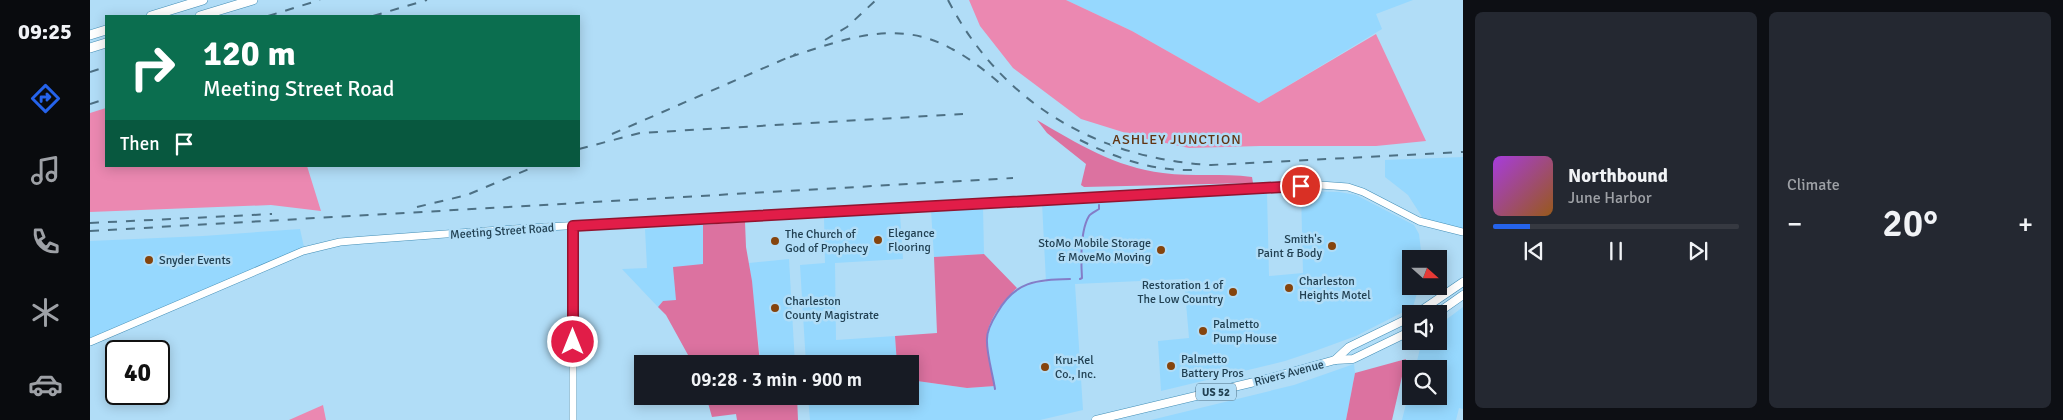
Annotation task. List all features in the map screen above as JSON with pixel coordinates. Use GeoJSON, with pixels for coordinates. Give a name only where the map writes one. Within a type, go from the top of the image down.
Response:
{"type":"FeatureCollection","features":[{"type":"Feature","properties":{"kind":"highway"},"geometry":{"type":"LineString","coordinates":[[154,15],[203,0]]}},
{"type":"Feature","properties":{"kind":"highway"},"geometry":{"type":"LineString","coordinates":[[203,15],[253,0]]}},
{"type":"Feature","properties":{"kind":"highway"},"geometry":{"type":"LineString","coordinates":[[90,35],[105,30]]}},
{"type":"Feature","properties":{"kind":"highway"},"geometry":{"type":"LineString","coordinates":[[90,48],[105,43]]}},
{"type":"Feature","properties":{"kind":"main road"},"geometry":{"type":"LineString","coordinates":[[1429,305],[1463,282]]}},
{"type":"Feature","properties":{"kind":"main road"},"geometry":{"type":"LineString","coordinates":[[1447,306],[1463,295]]}},
{"type":"Feature","properties":{"kind":"main road","name":"Rivers Avenue"},"geometry":{"type":"LineString","coordinates":[[1335,360],[1350,347],[1402,321]]}},
{"type":"Feature","properties":{"kind":"main road","name":"Rivers Avenue"},"geometry":{"type":"LineString","coordinates":[[1096,420],[1267,379],[1335,360],[1353,359],[1402,334]]}},
{"type":"Feature","properties":{"kind":"street","name":"Meeting Street Road"},"geometry":{"type":"LineString","coordinates":[[90,342],[303,251],[340,242],[573,226],[1320,185],[1356,190],[1419,221],[1463,232]]}},
{"type":"Feature","properties":{"kind":"street"},"geometry":{"type":"LineString","coordinates":[[573,226],[573,420]]}},
{"type":"Feature","properties":{"kind":"shaded area"},"geometry":{"type":"Polygon","coordinates":[[[969,0],[1066,0],[1132,31],[1259,103],[1376,34],[1426,141],[1376,146],[1189,148],[1142,138],[1081,119],[1013,68],[980,26],[969,0]]]}},
{"type":"Feature","properties":{"kind":"shaded area"},"geometry":{"type":"Polygon","coordinates":[[[1066,0],[1413,0],[1376,14],[1382,29],[1259,103],[1132,31],[1066,0]]]}},
{"type":"Feature","properties":{"kind":"shaded area"},"geometry":{"type":"Polygon","coordinates":[[[105,108],[105,167],[307,167],[321,211],[271,205],[90,212],[90,113],[105,108]]]}},
{"type":"Feature","properties":{"kind":"shaded area"},"geometry":{"type":"Polygon","coordinates":[[[1037,120],[1097,153],[1129,166],[1174,174],[1252,177],[1253,183],[1084,187],[1081,185],[1086,164],[1047,133],[1037,120]]]}},
{"type":"Feature","properties":{"kind":"shaded area"},"geometry":{"type":"Polygon","coordinates":[[[1463,157],[1463,232],[1426,223],[1408,195],[1385,177],[1385,160],[1463,157]]]}},
{"type":"Feature","properties":{"kind":"shaded area"},"geometry":{"type":"Polygon","coordinates":[[[1301,191],[1339,192],[1356,195],[1414,225],[1419,234],[1421,250],[1402,250],[1402,295],[1416,295],[1414,305],[1402,305],[1402,313],[1356,336],[1285,361],[1161,391],[1158,341],[1189,338],[1184,279],[1075,284],[1083,410],[1040,420],[810,420],[809,405],[919,405],[919,381],[967,388],[994,386],[987,338],[993,319],[1008,296],[1017,288],[1028,283],[1046,282],[1042,203],[1184,192],[1184,196],[1267,193],[1269,276],[1303,273],[1301,191]]]}},
{"type":"Feature","properties":{"kind":"shaded area"},"geometry":{"type":"Polygon","coordinates":[[[983,207],[984,254],[934,257],[931,210],[983,207]]]}},
{"type":"Feature","properties":{"kind":"shaded area"},"geometry":{"type":"Polygon","coordinates":[[[900,214],[903,259],[835,263],[836,340],[895,336],[896,355],[805,355],[800,265],[825,263],[824,217],[900,214]]]}},
{"type":"Feature","properties":{"kind":"shaded area"},"geometry":{"type":"Polygon","coordinates":[[[745,222],[746,247],[752,281],[759,355],[688,355],[666,315],[658,307],[663,301],[676,300],[673,267],[703,264],[703,225],[745,222]]]}},
{"type":"Feature","properties":{"kind":"shaded area"},"geometry":{"type":"Polygon","coordinates":[[[703,225],[703,264],[676,301],[663,301],[658,307],[622,269],[647,268],[645,229],[703,225]]]}},
{"type":"Feature","properties":{"kind":"shaded area"},"geometry":{"type":"Polygon","coordinates":[[[300,229],[304,247],[90,338],[90,241],[300,229]]]}},
{"type":"Feature","properties":{"kind":"shaded area"},"geometry":{"type":"Polygon","coordinates":[[[984,254],[1017,288],[997,311],[988,332],[988,351],[995,386],[967,388],[919,381],[919,355],[896,355],[895,336],[937,333],[934,257],[984,254]]]}},
{"type":"Feature","properties":{"kind":"shaded area"},"geometry":{"type":"Polygon","coordinates":[[[789,259],[794,355],[760,355],[749,263],[789,259]]]}},
{"type":"Feature","properties":{"kind":"shaded area"},"geometry":{"type":"Polygon","coordinates":[[[1463,307],[1463,409],[1459,408],[1456,420],[1402,420],[1406,405],[1447,405],[1447,360],[1417,360],[1420,350],[1447,350],[1447,319],[1463,307]]]}},
{"type":"Feature","properties":{"kind":"shaded area"},"geometry":{"type":"Polygon","coordinates":[[[1402,360],[1402,376],[1392,420],[1346,420],[1355,373],[1402,360]]]}},
{"type":"Feature","properties":{"kind":"shaded area"},"geometry":{"type":"Polygon","coordinates":[[[1354,364],[1355,373],[1346,420],[1151,420],[1294,385],[1354,364]]]}},
{"type":"Feature","properties":{"kind":"shaded area"},"geometry":{"type":"Polygon","coordinates":[[[323,405],[326,420],[289,420],[323,405]]]}},
{"type":"Feature","properties":{"kind":"shaded area"},"geometry":{"type":"Polygon","coordinates":[[[709,405],[797,405],[798,420],[737,420],[736,414],[712,417],[709,405]]]}},
{"type":"Feature","properties":{"kind":"waterway"},"geometry":{"type":"LineString","coordinates":[[1080,279],[1082,278],[1082,247],[1086,222],[1089,216],[1099,209],[1099,205]]}},
{"type":"Feature","properties":{"kind":"waterway"},"geometry":{"type":"LineString","coordinates":[[995,389],[987,336],[992,322],[1004,302],[1011,294],[1028,284],[1047,280],[1070,279]]}},
{"type":"Feature","properties":{"kind":"railway"},"geometry":{"type":"LineString","coordinates":[[271,15],[320,0]]}},
{"type":"Feature","properties":{"kind":"railway"},"geometry":{"type":"LineString","coordinates":[[376,15],[427,0]]}},
{"type":"Feature","properties":{"kind":"railway"},"geometry":{"type":"LineString","coordinates":[[825,40],[847,27],[876,0]]}},
{"type":"Feature","properties":{"kind":"railway"},"geometry":{"type":"LineString","coordinates":[[948,0],[970,36],[996,68],[1025,96],[1057,119],[1092,137],[1130,151],[1169,160],[1211,165],[1463,152]]}},
{"type":"Feature","properties":{"kind":"railway"},"geometry":{"type":"LineString","coordinates":[[790,57],[851,38],[891,33],[911,35],[932,40],[952,49],[979,66],[1004,87]]}},
{"type":"Feature","properties":{"kind":"railway"},"geometry":{"type":"LineString","coordinates":[[612,134],[796,54]]}},
{"type":"Feature","properties":{"kind":"railway"},"geometry":{"type":"LineString","coordinates":[[90,72],[105,67]]}},
{"type":"Feature","properties":{"kind":"railway"},"geometry":{"type":"LineString","coordinates":[[90,104],[105,99]]}},
{"type":"Feature","properties":{"kind":"railway"},"geometry":{"type":"LineString","coordinates":[[580,149],[640,133],[963,114]]}},
{"type":"Feature","properties":{"kind":"railway"},"geometry":{"type":"LineString","coordinates":[[1080,140],[1121,158],[1148,166],[1192,170]]}},
{"type":"Feature","properties":{"kind":"railway"},"geometry":{"type":"LineString","coordinates":[[417,207],[467,195],[534,167]]}},
{"type":"Feature","properties":{"kind":"railway"},"geometry":{"type":"LineString","coordinates":[[90,231],[1013,178]]}},
{"type":"Feature","properties":{"kind":"railway"},"geometry":{"type":"LineString","coordinates":[[90,223],[272,214]]}},
{"type":"Feature","properties":{"kind":"place","name":"Elegance Flooring"},"geometry":{"type":"Point","coordinates":[878,240]}},
{"type":"Feature","properties":{"kind":"place","name":"The Church of God of Prophecy"},"geometry":{"type":"Point","coordinates":[775,241]}},
{"type":"Feature","properties":{"kind":"place","name":"Smith's Paint & Body"},"geometry":{"type":"Point","coordinates":[1332,246]}},
{"type":"Feature","properties":{"kind":"place","name":"StoMo Mobile Storage & MoveMo Moving"},"geometry":{"type":"Point","coordinates":[1161,250]}},
{"type":"Feature","properties":{"kind":"place","name":"Snyder Events"},"geometry":{"type":"Point","coordinates":[149,260]}},
{"type":"Feature","properties":{"kind":"place","name":"Charleston Heights Motel"},"geometry":{"type":"Point","coordinates":[1289,288]}},
{"type":"Feature","properties":{"kind":"place","name":"Restoration 1 of The Low Country"},"geometry":{"type":"Point","coordinates":[1233,292]}},
{"type":"Feature","properties":{"kind":"place","name":"Charleston County Magistrate"},"geometry":{"type":"Point","coordinates":[775,308]}},
{"type":"Feature","properties":{"kind":"place","name":"Palmetto Pump House"},"geometry":{"type":"Point","coordinates":[1203,331]}},
{"type":"Feature","properties":{"kind":"place","name":"Palmetto Battery Pros"},"geometry":{"type":"Point","coordinates":[1171,366]}},
{"type":"Feature","properties":{"kind":"place","name":"Kru-Kel Co., Inc."},"geometry":{"type":"Point","coordinates":[1045,367]}},
{"type":"Feature","properties":{"kind":"district","name":"ASHLEY JUNCTION"},"geometry":{"type":"Point","coordinates":[1177,139]}},
{"type":"Feature","properties":{"kind":"route"},"geometry":{"type":"LineString","coordinates":[[573,342],[573,226],[1301,186]]}}]}
